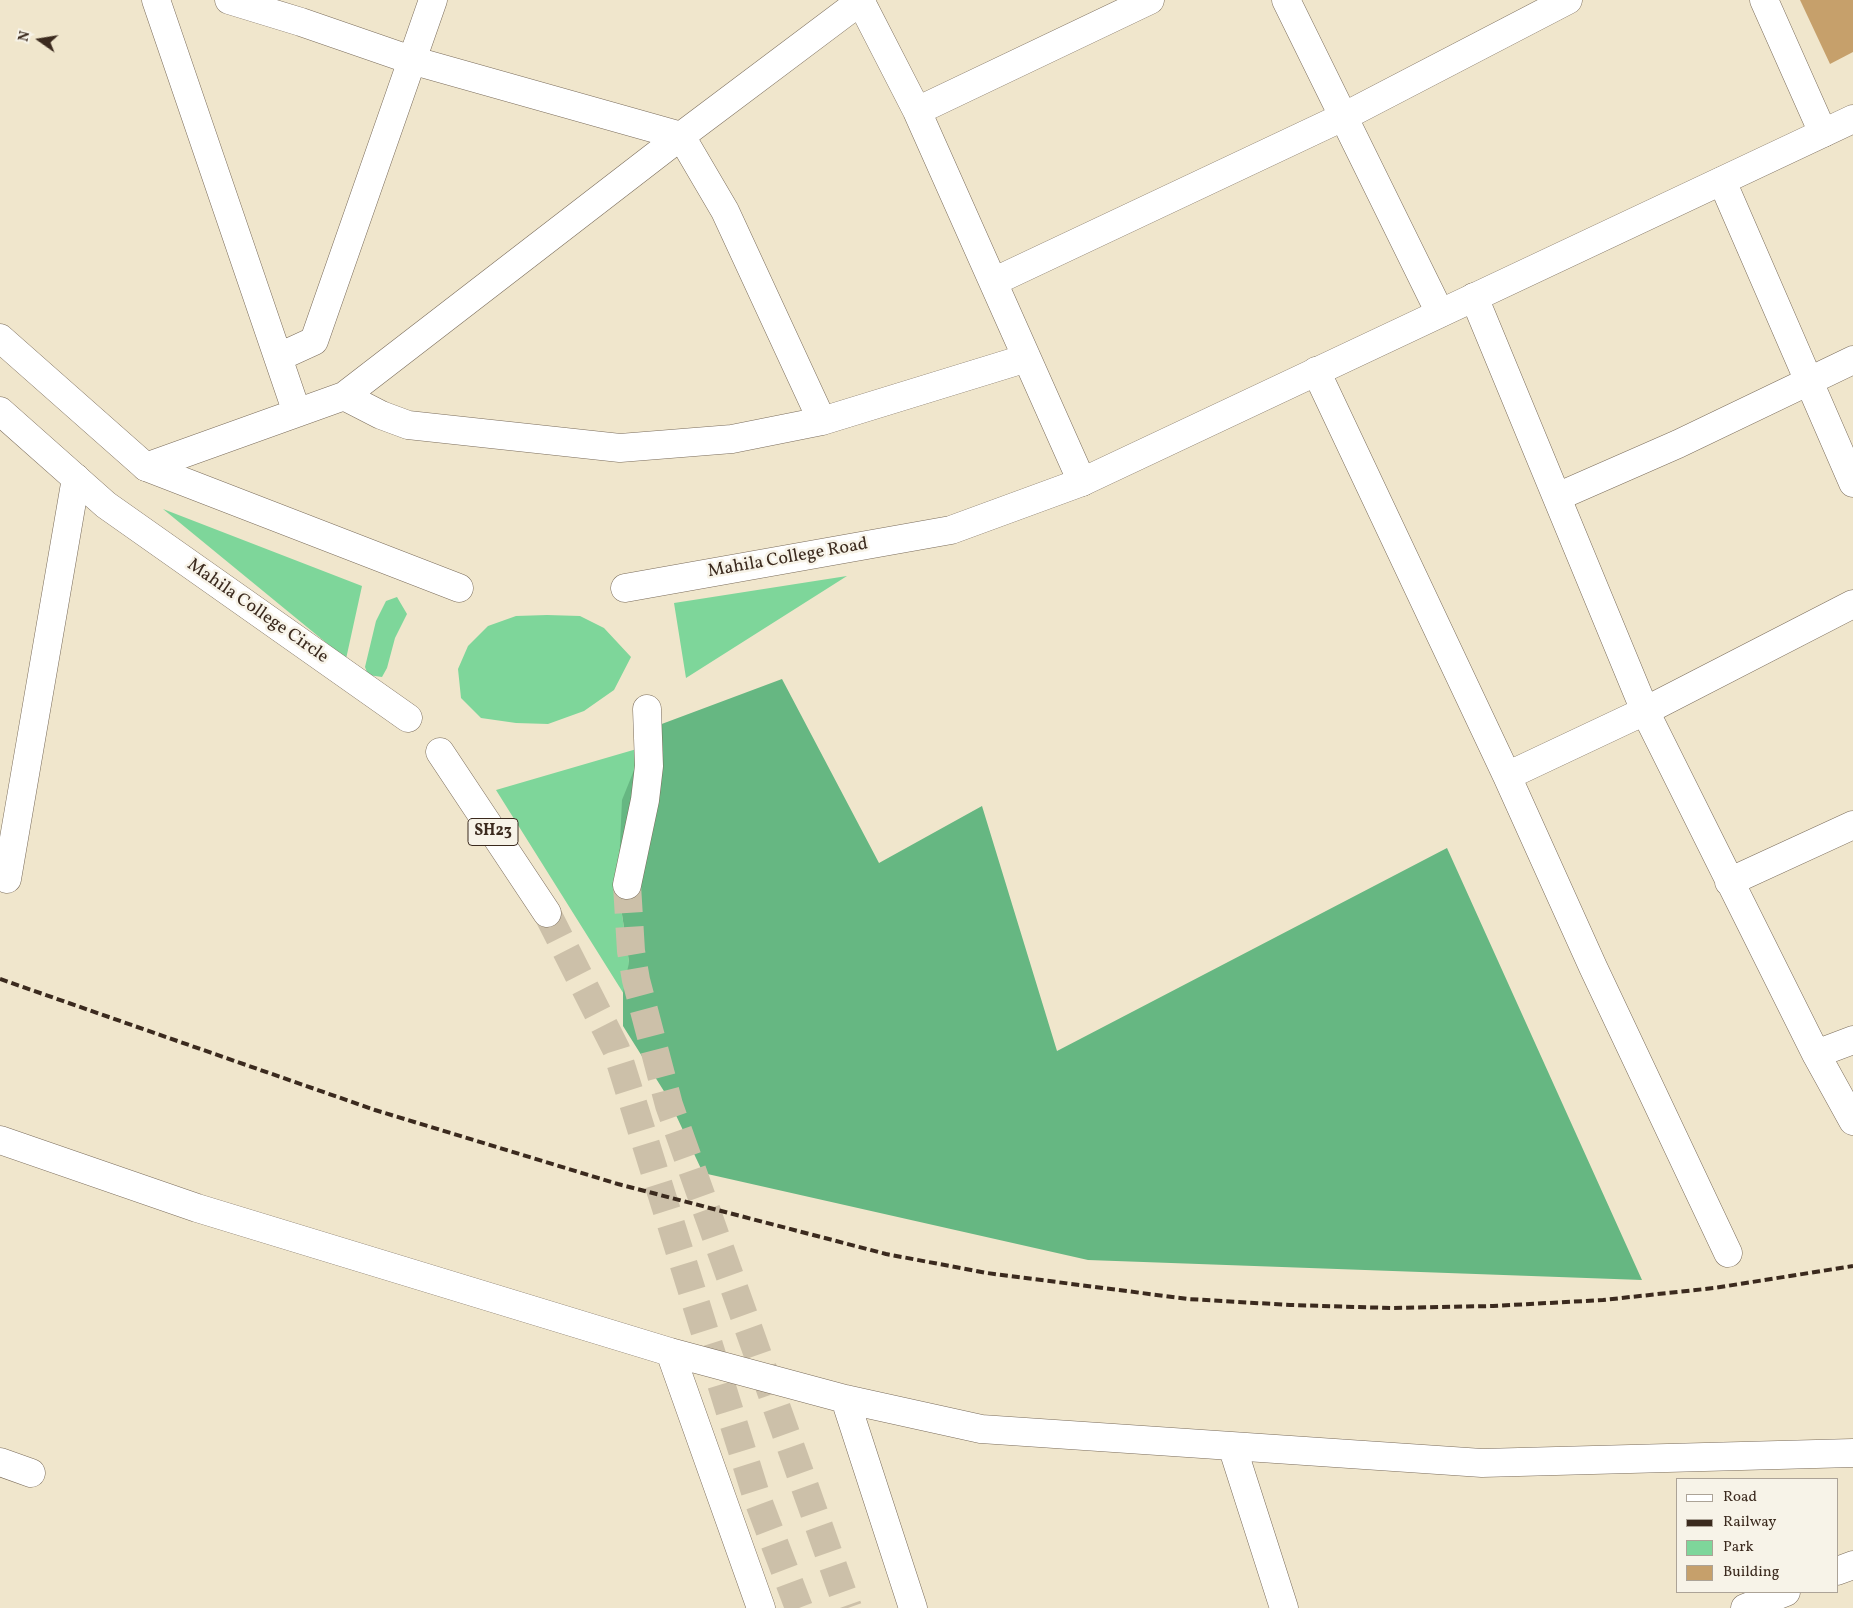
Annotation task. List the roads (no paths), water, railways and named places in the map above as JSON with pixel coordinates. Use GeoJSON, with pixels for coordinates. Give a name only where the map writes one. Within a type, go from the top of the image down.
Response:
{"type":"FeatureCollection","features":[{"type":"Feature","properties":{"kind":"street"},"geometry":{"type":"LineString","coordinates":[[156,0],[297,413]]}},
{"type":"Feature","properties":{"kind":"street"},"geometry":{"type":"LineString","coordinates":[[229,0],[301,22],[411,60],[681,136],[725,211],[822,420]]}},
{"type":"Feature","properties":{"kind":"street"},"geometry":{"type":"LineString","coordinates":[[279,357],[314,341],[433,0]]}},
{"type":"Feature","properties":{"kind":"street"},"geometry":{"type":"LineString","coordinates":[[146,467],[344,396],[861,0],[917,111],[1082,482]]}},
{"type":"Feature","properties":{"kind":"street"},"geometry":{"type":"LineString","coordinates":[[917,111],[1150,0]]}},
{"type":"Feature","properties":{"kind":"street"},"geometry":{"type":"LineString","coordinates":[[1286,0],[1440,313]]}},
{"type":"Feature","properties":{"kind":"street"},"geometry":{"type":"LineString","coordinates":[[993,282],[1343,117],[1568,0]]}},
{"type":"Feature","properties":{"kind":"street"},"geometry":{"type":"LineString","coordinates":[[1764,0],[1823,134]]}},
{"type":"Feature","properties":{"kind":"street","name":"Mahila College Road"},"geometry":{"type":"LineString","coordinates":[[625,588],[951,530],[1082,482],[1853,119]]}},
{"type":"Feature","properties":{"kind":"street"},"geometry":{"type":"LineString","coordinates":[[1722,181],[1853,483]]}},
{"type":"Feature","properties":{"kind":"street"},"geometry":{"type":"LineString","coordinates":[[1474,297],[1645,711],[1816,1054],[1853,1121]]}},
{"type":"Feature","properties":{"kind":"street"},"geometry":{"type":"LineString","coordinates":[[0,338],[146,467],[459,588]]}},
{"type":"Feature","properties":{"kind":"street"},"geometry":{"type":"LineString","coordinates":[[344,396],[381,416],[408,425],[620,448],[732,439],[822,420],[1027,358]]}},
{"type":"Feature","properties":{"kind":"street"},"geometry":{"type":"LineString","coordinates":[[1556,497],[1678,444],[1853,360]]}},
{"type":"Feature","properties":{"kind":"street"},"geometry":{"type":"LineString","coordinates":[[1316,371],[1507,776],[1593,967],[1728,1253]]}},
{"type":"Feature","properties":{"kind":"street","name":"Mahila College Circle"},"geometry":{"type":"LineString","coordinates":[[0,411],[106,505],[408,718]]}},
{"type":"Feature","properties":{"kind":"street"},"geometry":{"type":"LineString","coordinates":[[7,879],[76,478]]}},
{"type":"Feature","properties":{"kind":"street"},"geometry":{"type":"LineString","coordinates":[[1507,776],[1645,711],[1853,604]]}},
{"type":"Feature","properties":{"kind":"street"},"geometry":{"type":"LineString","coordinates":[[627,885],[645,800],[649,766],[647,709]]}},
{"type":"Feature","properties":{"kind":"street","name":"SH23"},"geometry":{"type":"LineString","coordinates":[[440,752],[547,913]]}},
{"type":"Feature","properties":{"kind":"street"},"geometry":{"type":"LineString","coordinates":[[1729,882],[1853,825]]}},
{"type":"Feature","properties":{"kind":"street"},"geometry":{"type":"LineString","coordinates":[[1816,1054],[1853,1040]]}},
{"type":"Feature","properties":{"kind":"street"},"geometry":{"type":"LineString","coordinates":[[0,1140],[198,1208],[670,1352],[845,1399],[981,1429],[1482,1463],[1853,1453]]}},
{"type":"Feature","properties":{"kind":"street"},"geometry":{"type":"LineString","coordinates":[[670,1352],[761,1608]]}},
{"type":"Feature","properties":{"kind":"street"},"geometry":{"type":"LineString","coordinates":[[845,1399],[913,1608]]}},
{"type":"Feature","properties":{"kind":"street"},"geometry":{"type":"LineString","coordinates":[[1232,1446],[1284,1608]]}},
{"type":"Feature","properties":{"kind":"street"},"geometry":{"type":"LineString","coordinates":[[0,1462],[31,1473]]}},
{"type":"Feature","properties":{"kind":"street"},"geometry":{"type":"LineString","coordinates":[[1838,1571],[1853,1565]]}},
{"type":"Feature","properties":{"kind":"street"},"geometry":{"type":"LineString","coordinates":[[1745,1608],[1783,1593]]}},
{"type":"Feature","properties":{"kind":"tunnel"},"geometry":{"type":"LineString","coordinates":[[627,885],[631,951],[636,980],[669,1105],[848,1608]]}},
{"type":"Feature","properties":{"kind":"tunnel"},"geometry":{"type":"LineString","coordinates":[[547,913],[616,1049],[756,1495],[799,1608]]}},
{"type":"Feature","properties":{"kind":"railway"},"geometry":{"type":"LineString","coordinates":[[0,979],[375,1110],[618,1184],[886,1254],[987,1273],[1188,1299],[1391,1308],[1493,1306],[1603,1300],[1714,1288],[1853,1266]]}}]}
